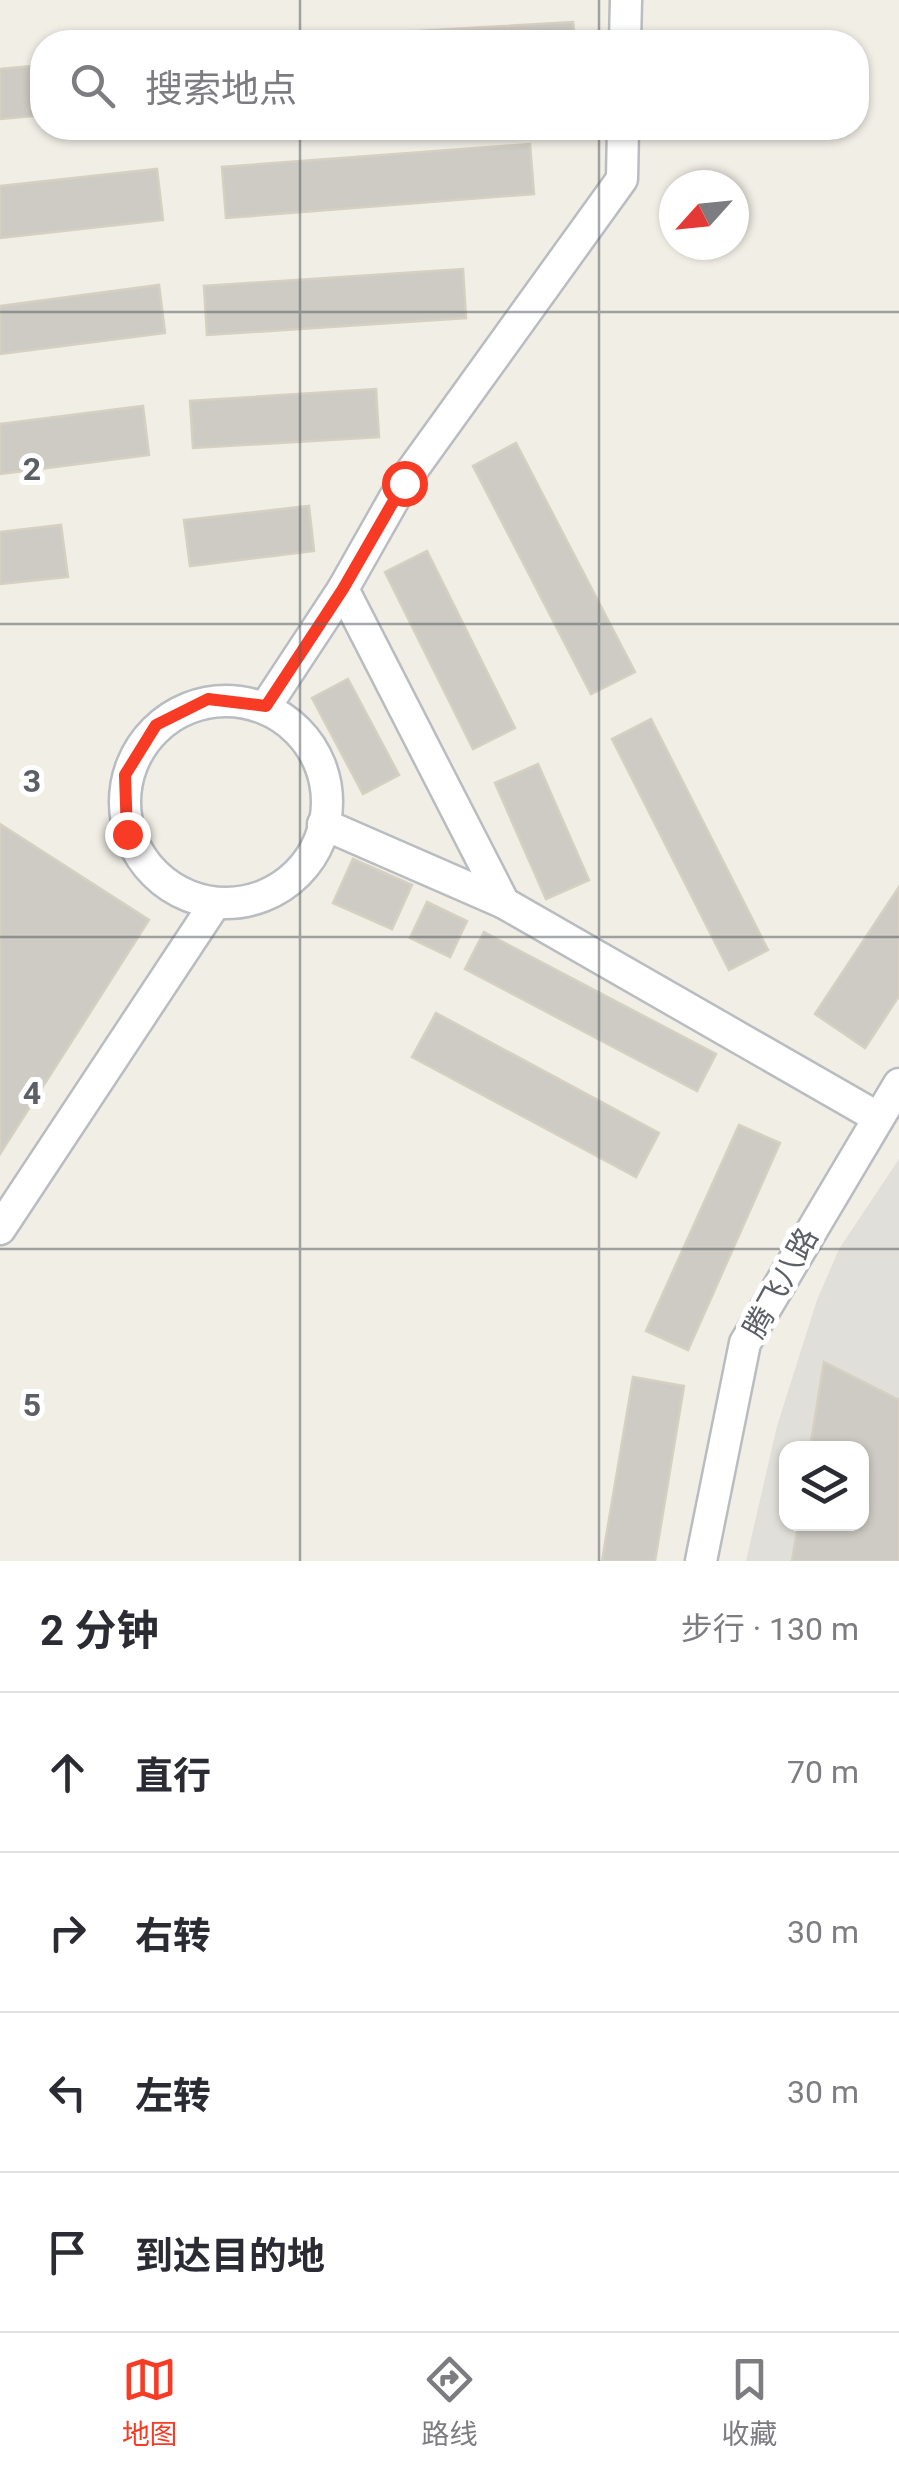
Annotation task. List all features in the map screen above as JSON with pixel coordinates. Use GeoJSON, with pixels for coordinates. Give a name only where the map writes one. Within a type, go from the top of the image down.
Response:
{"type":"FeatureCollection","features":[{"type":"Feature","properties":{"kind":"street"},"geometry":{"type":"LineString","coordinates":[[625,30],[626,0]]}},
{"type":"Feature","properties":{"kind":"street"},"geometry":{"type":"LineString","coordinates":[[266,706],[343,589],[404,483],[622,180],[623,140]]}},
{"type":"Feature","properties":{"kind":"street"},"geometry":{"type":"LineString","coordinates":[[343,589],[504,902]]}},
{"type":"Feature","properties":{"kind":"street"},"geometry":{"type":"LineString","coordinates":[[208,699],[266,706],[312,744],[329,800],[323,824],[314,856],[271,896],[214,906],[160,882],[127,834],[125,775],[156,725],[208,699]]}},
{"type":"Feature","properties":{"kind":"street"},"geometry":{"type":"LineString","coordinates":[[323,824],[504,902],[876,1117]]}},
{"type":"Feature","properties":{"kind":"street"},"geometry":{"type":"LineString","coordinates":[[0,1229],[214,906]]}},
{"type":"Feature","properties":{"kind":"street","name":"腾飞八路"},"geometry":{"type":"LineString","coordinates":[[700,1561],[745,1343],[899,1084]]}},
{"type":"Feature","properties":{"kind":"shaded area"},"geometry":{"type":"Polygon","coordinates":[[[899,1159],[899,1561],[746,1561],[777,1426],[817,1300],[839,1249],[899,1159]]]}},
{"type":"Feature","properties":{"kind":"building"},"geometry":{"type":"Polygon","coordinates":[[[573,22],[574,30],[434,30],[573,22]]]}},
{"type":"Feature","properties":{"kind":"building"},"geometry":{"type":"Polygon","coordinates":[[[30,66],[30,116],[0,119],[0,69],[30,66]]]}},
{"type":"Feature","properties":{"kind":"building"},"geometry":{"type":"Polygon","coordinates":[[[530,144],[534,194],[226,218],[222,167],[530,144]]]}},
{"type":"Feature","properties":{"kind":"building"},"geometry":{"type":"Polygon","coordinates":[[[157,169],[163,220],[0,238],[0,186],[157,169]]]}},
{"type":"Feature","properties":{"kind":"building"},"geometry":{"type":"Polygon","coordinates":[[[463,269],[466,318],[207,335],[204,286],[463,269]]]}},
{"type":"Feature","properties":{"kind":"building"},"geometry":{"type":"Polygon","coordinates":[[[159,285],[165,333],[0,354],[0,306],[159,285]]]}},
{"type":"Feature","properties":{"kind":"building"},"geometry":{"type":"Polygon","coordinates":[[[376,389],[379,437],[193,448],[190,401],[376,389]]]}},
{"type":"Feature","properties":{"kind":"building"},"geometry":{"type":"Polygon","coordinates":[[[143,406],[149,455],[0,474],[0,424],[143,406]]]}},
{"type":"Feature","properties":{"kind":"building"},"geometry":{"type":"Polygon","coordinates":[[[516,443],[635,672],[591,694],[473,466],[516,443]]]}},
{"type":"Feature","properties":{"kind":"building"},"geometry":{"type":"Polygon","coordinates":[[[309,506],[314,551],[190,566],[184,520],[309,506]]]}},
{"type":"Feature","properties":{"kind":"building"},"geometry":{"type":"Polygon","coordinates":[[[61,525],[68,577],[0,584],[0,532],[61,525]]]}},
{"type":"Feature","properties":{"kind":"building"},"geometry":{"type":"Polygon","coordinates":[[[427,551],[515,728],[473,749],[385,572],[427,551]]]}},
{"type":"Feature","properties":{"kind":"building"},"geometry":{"type":"Polygon","coordinates":[[[348,679],[399,775],[363,794],[312,698],[348,679]]]}},
{"type":"Feature","properties":{"kind":"building"},"geometry":{"type":"Polygon","coordinates":[[[651,719],[768,950],[729,970],[612,739],[651,719]]]}},
{"type":"Feature","properties":{"kind":"building"},"geometry":{"type":"Polygon","coordinates":[[[538,764],[589,880],[546,899],[495,783],[538,764]]]}},
{"type":"Feature","properties":{"kind":"building"},"geometry":{"type":"Polygon","coordinates":[[[0,824],[149,920],[0,1154],[0,824]]]}},
{"type":"Feature","properties":{"kind":"building"},"geometry":{"type":"Polygon","coordinates":[[[353,859],[412,885],[392,929],[333,903],[353,859]]]}},
{"type":"Feature","properties":{"kind":"building"},"geometry":{"type":"Polygon","coordinates":[[[899,887],[899,996],[865,1048],[815,1014],[899,887]]]}},
{"type":"Feature","properties":{"kind":"building"},"geometry":{"type":"Polygon","coordinates":[[[427,902],[467,921],[450,957],[410,938],[427,902]]]}},
{"type":"Feature","properties":{"kind":"building"},"geometry":{"type":"Polygon","coordinates":[[[484,932],[716,1054],[697,1091],[465,969],[484,932]]]}},
{"type":"Feature","properties":{"kind":"building"},"geometry":{"type":"Polygon","coordinates":[[[436,1013],[659,1133],[636,1177],[412,1057],[436,1013]]]}},
{"type":"Feature","properties":{"kind":"building"},"geometry":{"type":"Polygon","coordinates":[[[739,1125],[780,1143],[688,1350],[646,1331],[739,1125]]]}},
{"type":"Feature","properties":{"kind":"building"},"geometry":{"type":"Polygon","coordinates":[[[824,1362],[899,1400],[899,1561],[792,1561],[797,1531],[869,1531],[869,1441],[811,1441],[824,1362]]]}},
{"type":"Feature","properties":{"kind":"building"},"geometry":{"type":"Polygon","coordinates":[[[633,1377],[684,1386],[655,1561],[602,1561],[633,1377]]]}},
{"type":"Feature","properties":{"kind":"route"},"geometry":{"type":"LineString","coordinates":[[127,834],[125,775],[156,725],[208,699],[266,706],[343,589],[404,483]]}}]}
